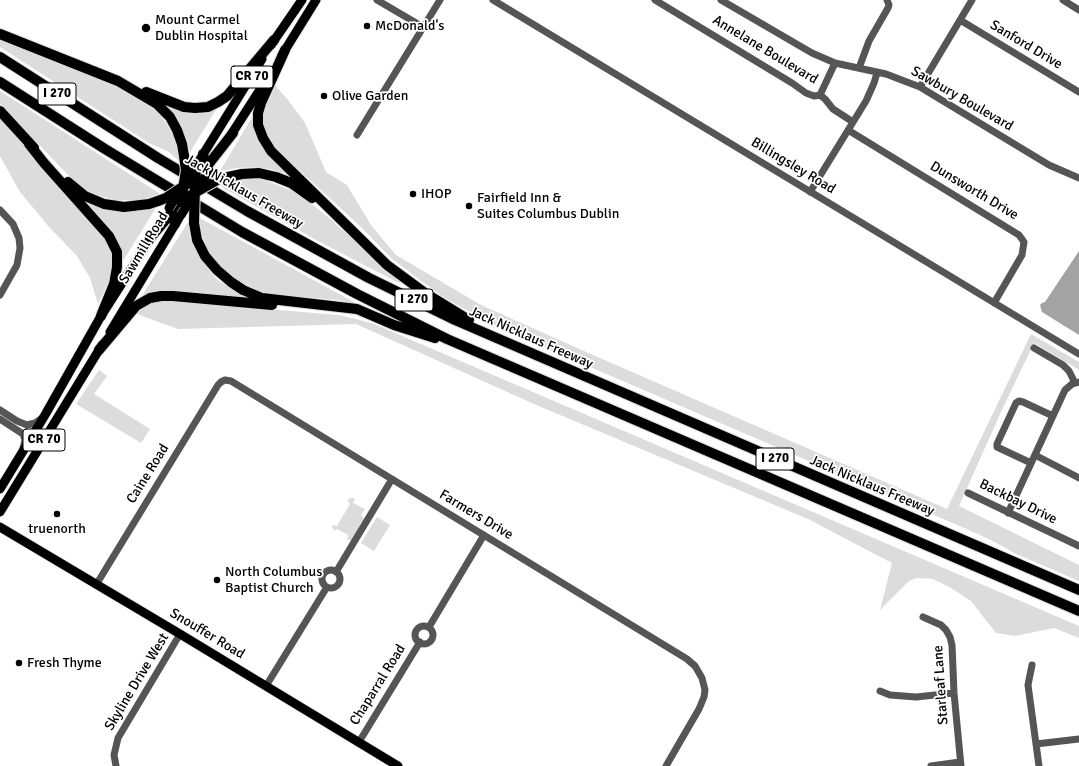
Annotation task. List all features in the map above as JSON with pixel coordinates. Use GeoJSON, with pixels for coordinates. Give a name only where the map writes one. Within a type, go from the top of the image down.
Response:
{"type":"FeatureCollection","features":[{"type":"Feature","properties":{"kind":"highway"},"geometry":{"type":"LineString","coordinates":[[0,34],[118,81],[184,106],[195,108],[208,106],[227,96],[274,40]]}},
{"type":"Feature","properties":{"kind":"highway"},"geometry":{"type":"LineString","coordinates":[[285,50],[258,113],[258,125],[263,138],[271,151],[387,265],[425,293],[456,313],[550,362]]}},
{"type":"Feature","properties":{"kind":"highway","name":"Jack Nicklaus Freeway"},"geometry":{"type":"LineString","coordinates":[[0,57],[158,158],[246,212],[369,278],[455,320],[550,362],[1079,590]]}},
{"type":"Feature","properties":{"kind":"highway"},"geometry":{"type":"LineString","coordinates":[[118,81],[157,104],[170,117],[182,144],[186,170],[181,202],[175,212],[150,238]]}},
{"type":"Feature","properties":{"kind":"highway","name":"I 270"},"geometry":{"type":"LineString","coordinates":[[0,82],[146,175],[274,250],[364,298],[479,353],[1079,611]]}},
{"type":"Feature","properties":{"kind":"highway"},"geometry":{"type":"LineString","coordinates":[[0,111],[109,236],[116,252],[117,267],[114,284],[102,316]]}},
{"type":"Feature","properties":{"kind":"highway"},"geometry":{"type":"LineString","coordinates":[[29,144],[72,186],[85,196],[104,204],[124,207],[149,204],[158,201],[166,198],[184,186],[196,177],[233,133]]}},
{"type":"Feature","properties":{"kind":"highway"},"geometry":{"type":"LineString","coordinates":[[203,154],[203,167]]}},
{"type":"Feature","properties":{"kind":"highway"},"geometry":{"type":"LineString","coordinates":[[181,202],[218,178],[259,173],[276,177],[291,183],[352,231]]}},
{"type":"Feature","properties":{"kind":"highway"},"geometry":{"type":"LineString","coordinates":[[196,177],[194,223],[197,240],[205,256],[217,270],[243,290],[262,298],[357,309],[394,325],[479,353]]}},
{"type":"Feature","properties":{"kind":"highway"},"geometry":{"type":"LineString","coordinates":[[175,212],[175,224]]}},
{"type":"Feature","properties":{"kind":"highway"},"geometry":{"type":"LineString","coordinates":[[99,350],[136,306],[150,298],[161,296],[305,308],[329,306]]}},
{"type":"Feature","properties":{"kind":"main road","name":"CR 70"},"geometry":{"type":"LineString","coordinates":[[203,154],[274,40],[302,0]]}},
{"type":"Feature","properties":{"kind":"main road","name":"CR 70"},"geometry":{"type":"LineString","coordinates":[[233,133],[316,0]]}},
{"type":"Feature","properties":{"kind":"main road","name":"Sawmill Road"},"geometry":{"type":"LineString","coordinates":[[175,212],[184,186],[203,167]]}},
{"type":"Feature","properties":{"kind":"main road","name":"Sawmill Road"},"geometry":{"type":"LineString","coordinates":[[175,212],[195,192],[203,167]]}},
{"type":"Feature","properties":{"kind":"main road","name":"Sawmill Road"},"geometry":{"type":"LineString","coordinates":[[0,512],[175,224]]}},
{"type":"Feature","properties":{"kind":"main road","name":"Sawmill Road"},"geometry":{"type":"LineString","coordinates":[[0,489],[150,238]]}},
{"type":"Feature","properties":{"kind":"main road"},"geometry":{"type":"LineString","coordinates":[[0,495],[9,474]]}},
{"type":"Feature","properties":{"kind":"main road","name":"Snouffer Road"},"geometry":{"type":"LineString","coordinates":[[0,527],[398,766]]}},
{"type":"Feature","properties":{"kind":"street"},"geometry":{"type":"LineString","coordinates":[[310,9],[321,0]]}},
{"type":"Feature","properties":{"kind":"street"},"geometry":{"type":"LineString","coordinates":[[377,0],[423,28]]}},
{"type":"Feature","properties":{"kind":"street"},"geometry":{"type":"LineString","coordinates":[[357,135],[440,0]]}},
{"type":"Feature","properties":{"kind":"street","name":"Billingsley Road"},"geometry":{"type":"LineString","coordinates":[[493,0],[1079,354]]}},
{"type":"Feature","properties":{"kind":"street","name":"Annelane Boulevard"},"geometry":{"type":"LineString","coordinates":[[656,0],[806,93],[814,96],[820,95],[833,109],[853,122]]}},
{"type":"Feature","properties":{"kind":"street","name":"Sawbury Boulevard"},"geometry":{"type":"LineString","coordinates":[[721,0],[812,53],[835,63],[899,78],[920,87],[1049,165],[1079,178]]}},
{"type":"Feature","properties":{"kind":"street"},"geometry":{"type":"LineString","coordinates":[[859,68],[869,41],[888,8],[889,5],[886,0]]}},
{"type":"Feature","properties":{"kind":"street"},"geometry":{"type":"LineString","coordinates":[[920,87],[972,0]]}},
{"type":"Feature","properties":{"kind":"street"},"geometry":{"type":"LineString","coordinates":[[1063,0],[1079,10]]}},
{"type":"Feature","properties":{"kind":"street","name":"Sanford Drive"},"geometry":{"type":"LineString","coordinates":[[960,20],[1079,92]]}},
{"type":"Feature","properties":{"kind":"street","name":"Annelane Boulevard"},"geometry":{"type":"LineString","coordinates":[[820,95],[835,63]]}},
{"type":"Feature","properties":{"kind":"street"},"geometry":{"type":"LineString","coordinates":[[810,192],[866,101],[877,73]]}},
{"type":"Feature","properties":{"kind":"street","name":"Dunsworth Drive"},"geometry":{"type":"LineString","coordinates":[[848,130],[1019,235],[1024,242],[1022,255],[994,303]]}},
{"type":"Feature","properties":{"kind":"street"},"geometry":{"type":"LineString","coordinates":[[0,210],[13,224],[19,238],[20,248],[17,265],[0,295]]}},
{"type":"Feature","properties":{"kind":"street"},"geometry":{"type":"LineString","coordinates":[[1008,513],[1065,390],[1077,383],[1063,365],[1034,348]]}},
{"type":"Feature","properties":{"kind":"street","name":"Farmers Drive"},"geometry":{"type":"LineString","coordinates":[[225,380],[232,381],[687,659],[696,666],[704,684],[704,697],[700,709],[666,766]]}},
{"type":"Feature","properties":{"kind":"street","name":"Caine Road"},"geometry":{"type":"LineString","coordinates":[[96,585],[218,385],[225,380]]}},
{"type":"Feature","properties":{"kind":"street"},"geometry":{"type":"LineString","coordinates":[[1031,463],[997,447],[1016,403],[1019,401],[1023,402],[1053,416]]}},
{"type":"Feature","properties":{"kind":"street"},"geometry":{"type":"LineString","coordinates":[[0,410],[27,425],[35,423],[45,415]]}},
{"type":"Feature","properties":{"kind":"street"},"geometry":{"type":"LineString","coordinates":[[0,419],[19,430],[23,435],[25,443],[19,458]]}},
{"type":"Feature","properties":{"kind":"street"},"geometry":{"type":"LineString","coordinates":[[1035,455],[1079,478]]}},
{"type":"Feature","properties":{"kind":"street"},"geometry":{"type":"LineString","coordinates":[[336,572],[392,479]]}},
{"type":"Feature","properties":{"kind":"street","name":"Backbay Drive"},"geometry":{"type":"LineString","coordinates":[[968,493],[1079,546]]}},
{"type":"Feature","properties":{"kind":"street","name":"Chaparral Road"},"geometry":{"type":"LineString","coordinates":[[429,627],[484,535]]}},
{"type":"Feature","properties":{"kind":"street"},"geometry":{"type":"LineString","coordinates":[[330,570],[336,572],[340,576],[339,584],[335,587],[327,587],[323,581],[324,574],[330,570]]}},
{"type":"Feature","properties":{"kind":"street"},"geometry":{"type":"LineString","coordinates":[[266,686],[327,587]]}},
{"type":"Feature","properties":{"kind":"street","name":"Starleaf Lane"},"geometry":{"type":"LineString","coordinates":[[923,617],[941,625],[950,637],[952,645],[954,693],[961,764]]}},
{"type":"Feature","properties":{"kind":"street","name":"Chaparral Road"},"geometry":{"type":"LineString","coordinates":[[422,626],[429,627],[433,634],[432,639],[428,643],[420,642],[416,637],[417,630],[422,626]]}},
{"type":"Feature","properties":{"kind":"street","name":"Skyline Drive West"},"geometry":{"type":"LineString","coordinates":[[116,766],[114,754],[118,738],[180,634]]}},
{"type":"Feature","properties":{"kind":"street","name":"Chaparral Road"},"geometry":{"type":"LineString","coordinates":[[359,742],[420,642]]}},
{"type":"Feature","properties":{"kind":"street"},"geometry":{"type":"LineString","coordinates":[[1032,665],[1028,685],[1039,766]]}},
{"type":"Feature","properties":{"kind":"street"},"geometry":{"type":"LineString","coordinates":[[880,691],[890,694],[916,697],[954,693]]}},
{"type":"Feature","properties":{"kind":"street"},"geometry":{"type":"LineString","coordinates":[[1036,744],[1079,739]]}},
{"type":"Feature","properties":{"kind":"street"},"geometry":{"type":"LineString","coordinates":[[931,766],[961,764]]}},
{"type":"Feature","properties":{"kind":"shaded area"},"geometry":{"type":"Polygon","coordinates":[[[0,37],[108,81],[133,93],[157,111],[166,123],[176,140],[179,161],[169,152],[149,143],[0,47],[0,37]]]}},
{"type":"Feature","properties":{"kind":"shaded area"},"geometry":{"type":"Polygon","coordinates":[[[273,83],[305,123],[326,172],[347,185],[371,225],[396,255],[481,305],[947,509],[1031,334],[1079,362],[1079,370],[1034,343],[959,506],[1079,565],[1079,581],[1016,554],[991,540],[955,524],[495,326],[443,297],[392,259],[360,226],[275,148],[266,134],[262,122],[262,109],[273,83]]]}},
{"type":"Feature","properties":{"kind":"shaded area"},"geometry":{"type":"Polygon","coordinates":[[[0,91],[159,193],[158,195],[140,200],[116,200],[96,195],[85,189],[71,178],[0,104],[0,91]]]}},
{"type":"Feature","properties":{"kind":"shaded area"},"geometry":{"type":"Polygon","coordinates":[[[164,102],[219,105],[190,152],[176,119],[164,102]]]}},
{"type":"Feature","properties":{"kind":"shaded area"},"geometry":{"type":"Polygon","coordinates":[[[254,114],[255,127],[290,173],[287,174],[270,169],[253,167],[220,171],[254,114]]]}},
{"type":"Feature","properties":{"kind":"shaded area"},"geometry":{"type":"Polygon","coordinates":[[[0,117],[20,139],[31,155],[100,231],[107,242],[111,250],[114,266],[109,281],[98,304],[90,278],[77,256],[50,228],[20,192],[0,156],[0,117]]]}},
{"type":"Feature","properties":{"kind":"shaded area"},"geometry":{"type":"Polygon","coordinates":[[[240,177],[257,177],[293,191],[327,216],[382,266],[406,285],[395,281],[318,241],[223,188],[219,183],[240,177]]]}},
{"type":"Feature","properties":{"kind":"shaded area"},"geometry":{"type":"Polygon","coordinates":[[[85,201],[126,211],[138,211],[157,206],[120,266],[85,201]]]}},
{"type":"Feature","properties":{"kind":"shaded area"},"geometry":{"type":"Polygon","coordinates":[[[198,217],[354,302],[354,304],[338,300],[264,293],[239,283],[222,268],[208,250],[201,233],[198,217]]]}},
{"type":"Feature","properties":{"kind":"shaded area"},"geometry":{"type":"Polygon","coordinates":[[[188,222],[193,245],[211,273],[219,281],[246,298],[161,291],[140,299],[188,222]]]}},
{"type":"Feature","properties":{"kind":"shaded area"},"geometry":{"type":"Polygon","coordinates":[[[1079,251],[1079,335],[1042,312],[1040,305],[1045,302],[1079,251]]]}},
{"type":"Feature","properties":{"kind":"shaded area"},"geometry":{"type":"Polygon","coordinates":[[[159,300],[338,315],[374,324],[1079,626],[1079,638],[1054,628],[1015,636],[996,633],[971,601],[951,588],[933,579],[917,578],[909,581],[880,610],[892,563],[808,519],[534,404],[356,324],[178,329],[134,313],[147,302],[159,300]]]}},
{"type":"Feature","properties":{"kind":"shaded area"},"geometry":{"type":"Polygon","coordinates":[[[99,370],[107,376],[94,394],[150,429],[141,443],[76,404],[99,370]]]}},
{"type":"Feature","properties":{"kind":"shaded area"},"geometry":{"type":"Polygon","coordinates":[[[354,498],[355,500],[353,503],[365,509],[361,515],[364,520],[360,523],[361,524],[351,541],[347,539],[348,535],[337,529],[334,531],[332,526],[337,526],[350,504],[347,500],[354,498]]]}},
{"type":"Feature","properties":{"kind":"shaded area"},"geometry":{"type":"Polygon","coordinates":[[[377,517],[390,525],[374,551],[361,543],[377,517]]]}},
{"type":"Feature","properties":{"kind":"place","name":"McDonald's"},"geometry":{"type":"Point","coordinates":[367,26]}},
{"type":"Feature","properties":{"kind":"place","name":"Mount Carmel Dublin Hospital"},"geometry":{"type":"Point","coordinates":[146,28]}},
{"type":"Feature","properties":{"kind":"place","name":"Olive Garden"},"geometry":{"type":"Point","coordinates":[324,96]}},
{"type":"Feature","properties":{"kind":"place","name":"IHOP"},"geometry":{"type":"Point","coordinates":[413,194]}},
{"type":"Feature","properties":{"kind":"place","name":"Fairfield Inn & Suites Columbus Dublin"},"geometry":{"type":"Point","coordinates":[469,206]}},
{"type":"Feature","properties":{"kind":"place","name":"truenorth"},"geometry":{"type":"Point","coordinates":[57,514]}},
{"type":"Feature","properties":{"kind":"place","name":"North Columbus Baptist Church"},"geometry":{"type":"Point","coordinates":[217,580]}},
{"type":"Feature","properties":{"kind":"place","name":"Fresh Thyme"},"geometry":{"type":"Point","coordinates":[19,663]}}]}
